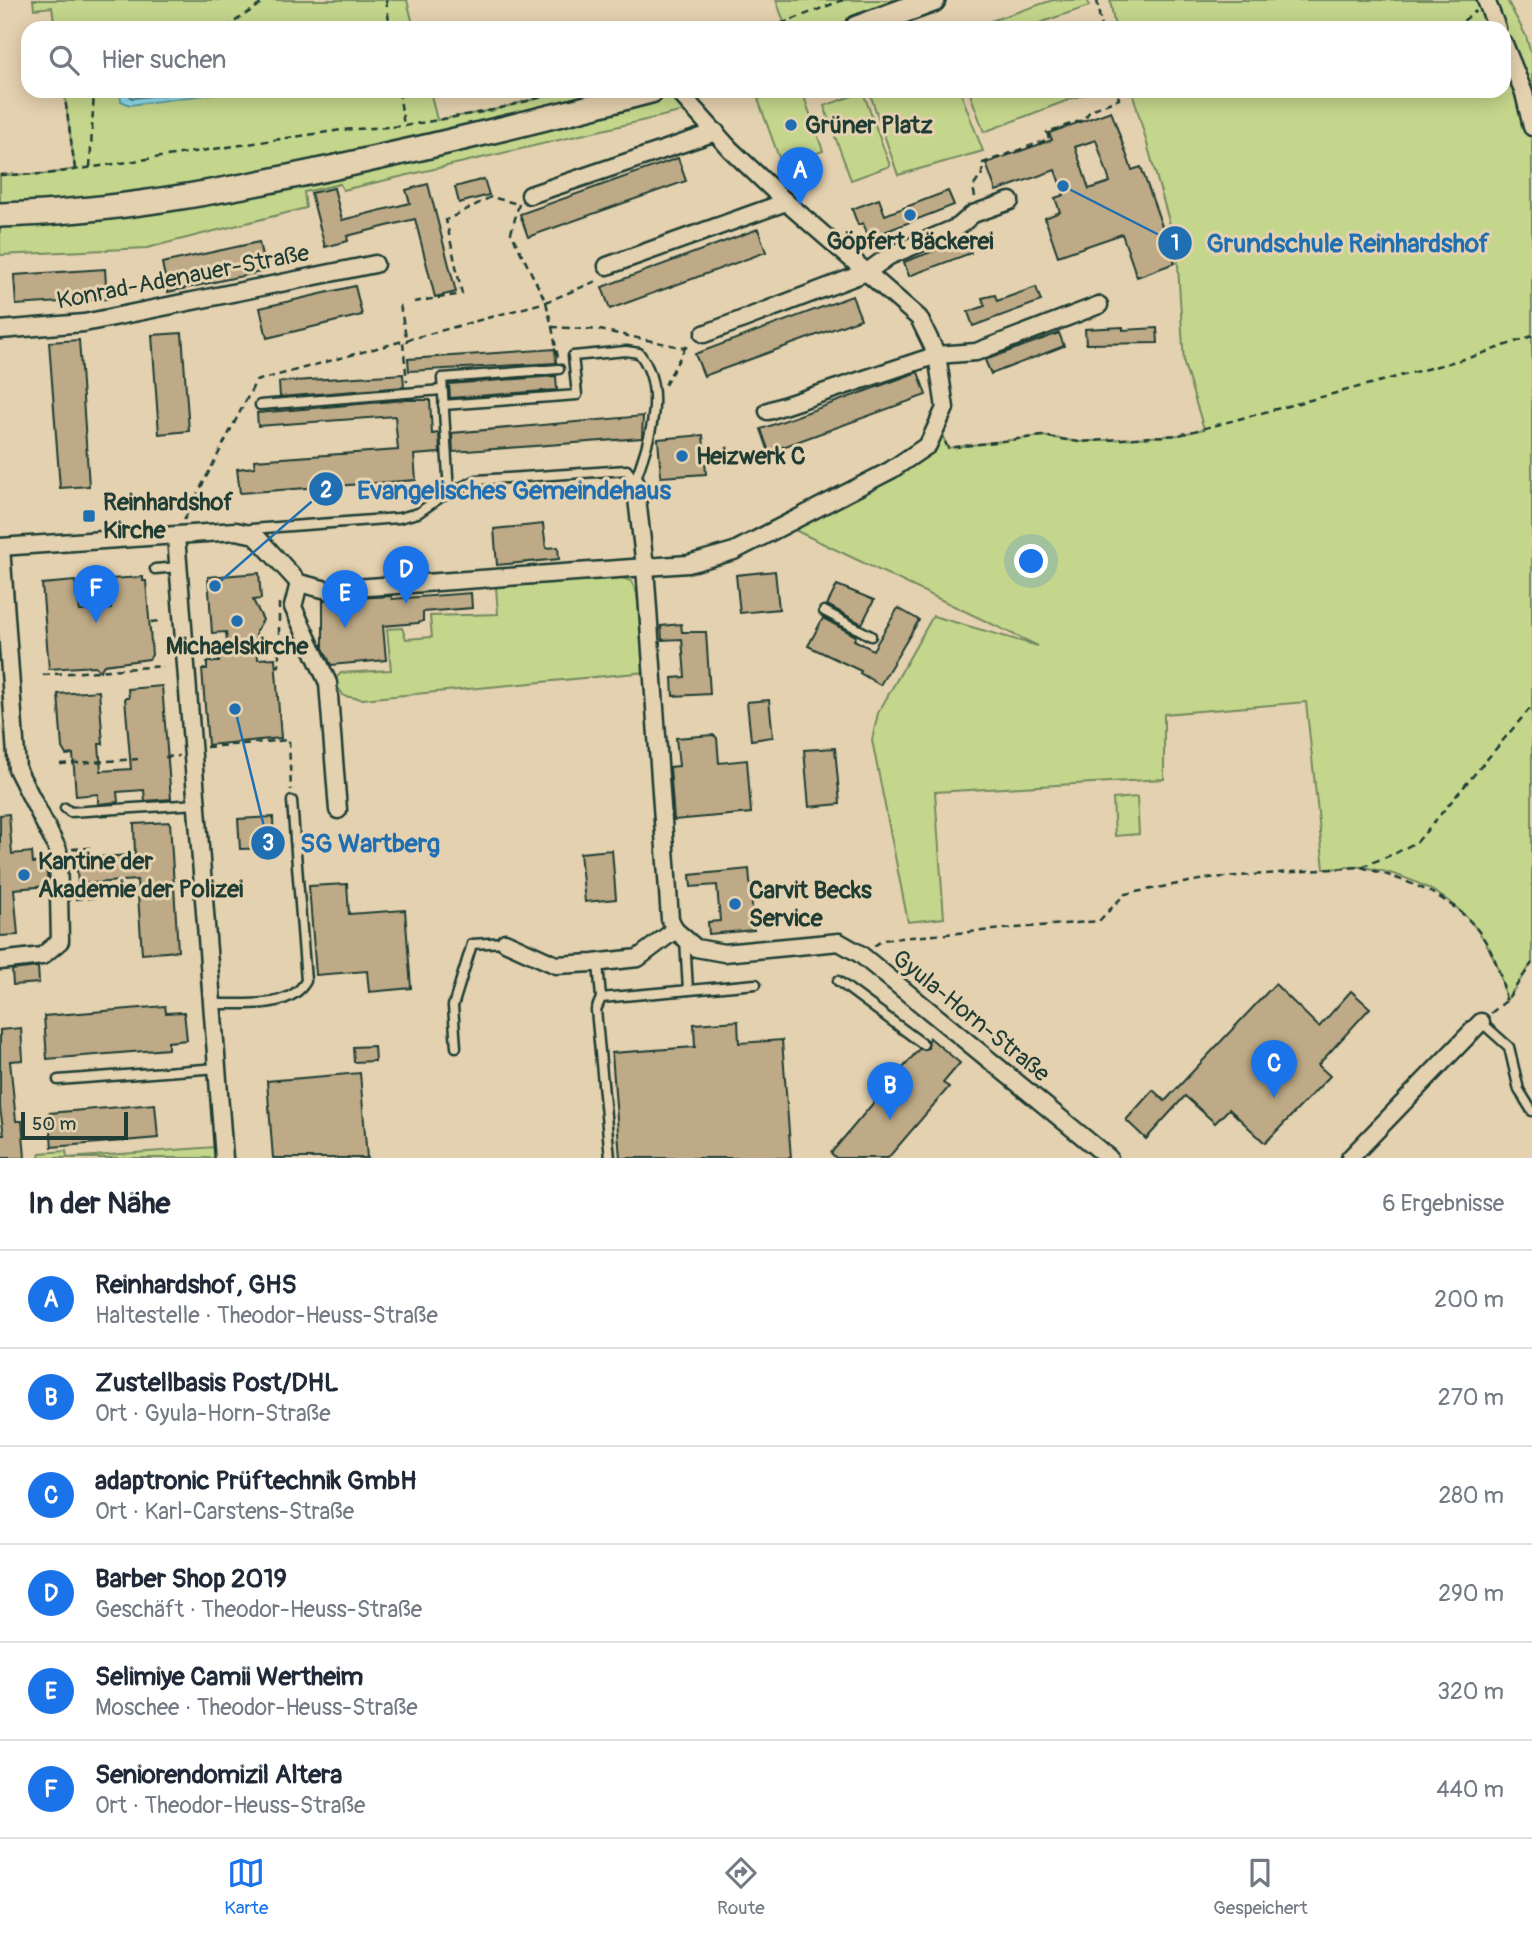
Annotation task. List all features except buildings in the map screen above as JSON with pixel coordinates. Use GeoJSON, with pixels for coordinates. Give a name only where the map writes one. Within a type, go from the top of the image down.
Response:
{"type":"FeatureCollection","features":[{"type":"Feature","properties":{"kind":"main road"},"geometry":{"type":"LineString","coordinates":[[876,21],[933,0]]}},
{"type":"Feature","properties":{"kind":"main road"},"geometry":{"type":"LineString","coordinates":[[0,215],[89,211],[242,187],[499,132],[625,98]]}},
{"type":"Feature","properties":{"kind":"street"},"geometry":{"type":"LineString","coordinates":[[1487,2],[1494,21]]}},
{"type":"Feature","properties":{"kind":"street"},"geometry":{"type":"LineString","coordinates":[[1511,61],[1524,93],[1532,127]]}},
{"type":"Feature","properties":{"kind":"street"},"geometry":{"type":"LineString","coordinates":[[0,961],[43,956],[60,941],[61,900],[58,850],[17,769],[0,547],[236,531],[255,535],[299,583],[327,590],[688,564],[734,551],[891,470],[928,445],[944,408],[937,355],[919,318],[786,202],[684,98]]}},
{"type":"Feature","properties":{"kind":"street"},"geometry":{"type":"LineString","coordinates":[[524,200],[716,132]]}},
{"type":"Feature","properties":{"kind":"street"},"geometry":{"type":"LineString","coordinates":[[704,334],[867,272],[889,256],[958,227],[979,212],[1010,201]]}},
{"type":"Feature","properties":{"kind":"street"},"geometry":{"type":"LineString","coordinates":[[608,266],[786,202]]}},
{"type":"Feature","properties":{"kind":"street","name":"Konrad-Adenauer-Straße"},"geometry":{"type":"LineString","coordinates":[[0,330],[84,323],[374,264]]}},
{"type":"Feature","properties":{"kind":"street"},"geometry":{"type":"LineString","coordinates":[[768,411],[937,355],[976,352],[1099,304]]}},
{"type":"Feature","properties":{"kind":"street"},"geometry":{"type":"LineString","coordinates":[[505,943],[556,965],[638,958],[680,934],[670,919],[645,566],[635,481]]}},
{"type":"Feature","properties":{"kind":"street"},"geometry":{"type":"LineString","coordinates":[[176,536],[224,1158]]}},
{"type":"Feature","properties":{"kind":"street"},"geometry":{"type":"LineString","coordinates":[[299,583],[293,607],[328,683],[338,810]]}},
{"type":"Feature","properties":{"kind":"street","name":"Gyula-Horn-Straße"},"geometry":{"type":"LineString","coordinates":[[680,934],[696,948],[723,953],[839,942],[860,954],[1109,1158]]}},
{"type":"Feature","properties":{"kind":"street"},"geometry":{"type":"LineString","coordinates":[[1350,1158],[1481,1022]]}},
{"type":"Feature","properties":{"kind":"lane"},"geometry":{"type":"LineString","coordinates":[[443,405],[577,395],[573,356],[626,351],[639,353],[650,367],[654,406],[651,438],[635,481]]}},
{"type":"Feature","properties":{"kind":"lane"},"geometry":{"type":"LineString","coordinates":[[449,493],[442,378],[559,369]]}},
{"type":"Feature","properties":{"kind":"lane"},"geometry":{"type":"LineString","coordinates":[[260,405],[442,390]]}},
{"type":"Feature","properties":{"kind":"lane"},"geometry":{"type":"LineString","coordinates":[[236,531],[400,518],[418,513],[449,493],[477,481],[627,470],[635,481]]}},
{"type":"Feature","properties":{"kind":"lane"},"geometry":{"type":"LineString","coordinates":[[155,569],[178,567]]}},
{"type":"Feature","properties":{"kind":"lane"},"geometry":{"type":"LineString","coordinates":[[824,611],[872,636]]}},
{"type":"Feature","properties":{"kind":"lane"},"geometry":{"type":"LineString","coordinates":[[214,1004],[288,998],[301,990],[306,981],[292,800]]}},
{"type":"Feature","properties":{"kind":"lane"},"geometry":{"type":"LineString","coordinates":[[65,807],[70,812],[197,804]]}},
{"type":"Feature","properties":{"kind":"lane"},"geometry":{"type":"LineString","coordinates":[[680,934],[688,990]]}},
{"type":"Feature","properties":{"kind":"lane"},"geometry":{"type":"LineString","coordinates":[[456,1046],[453,1006],[472,944],[505,943]]}},
{"type":"Feature","properties":{"kind":"lane"},"geometry":{"type":"LineString","coordinates":[[598,962],[600,998],[596,1010],[610,1158]]}},
{"type":"Feature","properties":{"kind":"lane"},"geometry":{"type":"LineString","coordinates":[[838,981],[923,1044]]}},
{"type":"Feature","properties":{"kind":"lane"},"geometry":{"type":"LineString","coordinates":[[600,998],[756,985]]}},
{"type":"Feature","properties":{"kind":"lane"},"geometry":{"type":"LineString","coordinates":[[1481,1022],[1509,1046],[1519,1090],[1532,1111]]}},
{"type":"Feature","properties":{"kind":"lane"},"geometry":{"type":"LineString","coordinates":[[58,1080],[218,1068]]}},
{"type":"Feature","properties":{"kind":"path"},"geometry":{"type":"LineString","coordinates":[[236,21],[267,0]]}},
{"type":"Feature","properties":{"kind":"path"},"geometry":{"type":"LineString","coordinates":[[386,0],[389,21]]}},
{"type":"Feature","properties":{"kind":"path"},"geometry":{"type":"LineString","coordinates":[[788,21],[843,0]]}},
{"type":"Feature","properties":{"kind":"path"},"geometry":{"type":"LineString","coordinates":[[1097,0],[1100,21]]}},
{"type":"Feature","properties":{"kind":"path"},"geometry":{"type":"LineString","coordinates":[[1463,21],[1487,2]]}},
{"type":"Feature","properties":{"kind":"path"},"geometry":{"type":"LineString","coordinates":[[65,98],[75,169]]}},
{"type":"Feature","properties":{"kind":"path"},"geometry":{"type":"LineString","coordinates":[[89,167],[94,98]]}},
{"type":"Feature","properties":{"kind":"path"},"geometry":{"type":"LineString","coordinates":[[400,98],[404,126]]}},
{"type":"Feature","properties":{"kind":"path"},"geometry":{"type":"LineString","coordinates":[[0,175],[47,174],[195,154],[341,130],[404,126],[493,110],[538,98]]}},
{"type":"Feature","properties":{"kind":"path"},"geometry":{"type":"LineString","coordinates":[[979,212],[973,187],[982,174],[984,163],[1049,139],[1047,132],[1083,120],[1091,110],[1119,98]]}},
{"type":"Feature","properties":{"kind":"path"},"geometry":{"type":"LineString","coordinates":[[414,302],[463,294],[446,220],[491,197],[524,200],[511,233],[546,302],[559,369]]}},
{"type":"Feature","properties":{"kind":"path"},"geometry":{"type":"LineString","coordinates":[[176,536],[256,381],[546,302],[610,275],[608,266]]}},
{"type":"Feature","properties":{"kind":"path"},"geometry":{"type":"LineString","coordinates":[[401,305],[408,393]]}},
{"type":"Feature","properties":{"kind":"path"},"geometry":{"type":"LineString","coordinates":[[552,327],[600,330],[685,348]]}},
{"type":"Feature","properties":{"kind":"path"},"geometry":{"type":"LineString","coordinates":[[654,406],[685,348],[704,334]]}},
{"type":"Feature","properties":{"kind":"path"},"geometry":{"type":"LineString","coordinates":[[938,426],[948,448],[1041,436],[1079,442],[1179,435],[1475,356],[1532,336]]}},
{"type":"Feature","properties":{"kind":"path"},"geometry":{"type":"LineString","coordinates":[[275,667],[279,666],[277,603],[284,602],[282,598]]}},
{"type":"Feature","properties":{"kind":"path"},"geometry":{"type":"LineString","coordinates":[[151,622],[159,621]]}},
{"type":"Feature","properties":{"kind":"path"},"geometry":{"type":"LineString","coordinates":[[257,650],[279,648]]}},
{"type":"Feature","properties":{"kind":"path"},"geometry":{"type":"LineString","coordinates":[[43,675],[163,666]]}},
{"type":"Feature","properties":{"kind":"path"},"geometry":{"type":"LineString","coordinates":[[1361,867],[1418,841],[1532,706]]}},
{"type":"Feature","properties":{"kind":"path"},"geometry":{"type":"LineString","coordinates":[[204,747],[289,740],[292,800]]}},
{"type":"Feature","properties":{"kind":"path"},"geometry":{"type":"LineString","coordinates":[[60,764],[138,759]]}},
{"type":"Feature","properties":{"kind":"path"},"geometry":{"type":"LineString","coordinates":[[65,850],[90,848]]}},
{"type":"Feature","properties":{"kind":"path"},"geometry":{"type":"LineString","coordinates":[[860,954],[883,940],[1099,921],[1125,894],[1210,878],[1361,867],[1411,881],[1434,892],[1472,920],[1486,939],[1495,960],[1506,1001]]}},
{"type":"Feature","properties":{"kind":"path"},"geometry":{"type":"LineString","coordinates":[[75,899],[119,896]]}},
{"type":"Feature","properties":{"kind":"path"},"geometry":{"type":"LineString","coordinates":[[1481,1022],[1506,1001],[1532,963]]}},
{"type":"Feature","properties":{"kind":"green space"},"geometry":{"type":"Polygon","coordinates":[[[33,0],[407,0],[412,21],[54,21],[52,7],[34,9],[33,0]]]}},
{"type":"Feature","properties":{"kind":"green space"},"geometry":{"type":"Polygon","coordinates":[[[776,0],[933,0],[876,21],[784,21],[776,0]]]}},
{"type":"Feature","properties":{"kind":"green space"},"geometry":{"type":"Polygon","coordinates":[[[1053,0],[1087,0],[1089,6],[1045,21],[991,21],[1053,0]]]}},
{"type":"Feature","properties":{"kind":"green space"},"geometry":{"type":"Polygon","coordinates":[[[1110,0],[1507,0],[1526,36],[1532,58],[1532,963],[1506,1001],[1500,973],[1489,949],[1475,927],[1458,909],[1438,894],[1390,873],[1362,867],[1324,869],[1306,702],[1164,714],[1164,779],[935,792],[944,918],[908,922],[872,740],[878,713],[933,616],[1038,646],[784,525],[891,470],[938,426],[948,448],[1042,436],[1079,442],[1179,435],[1204,429],[1184,364],[1177,249],[1134,98],[1511,98],[1511,21],[1114,21],[1110,0]]]}},
{"type":"Feature","properties":{"kind":"green space"},"geometry":{"type":"Polygon","coordinates":[[[65,98],[432,98],[437,120],[538,98],[684,98],[693,109],[343,190],[340,184],[304,192],[306,208],[147,248],[0,255],[0,175],[47,174],[75,169],[65,98]]]}},
{"type":"Feature","properties":{"kind":"green space","name":"Grüner Platz"},"geometry":{"type":"Polygon","coordinates":[[[804,98],[823,151],[782,166],[758,99],[804,98]]]}},
{"type":"Feature","properties":{"kind":"green space"},"geometry":{"type":"Polygon","coordinates":[[[846,98],[865,98],[890,166],[851,180],[824,106],[846,98]]]}},
{"type":"Feature","properties":{"kind":"green space"},"geometry":{"type":"Polygon","coordinates":[[[871,98],[963,98],[983,151],[898,175],[871,98]]]}},
{"type":"Feature","properties":{"kind":"green space"},"geometry":{"type":"Polygon","coordinates":[[[972,98],[1074,98],[984,132],[972,98]]]}},
{"type":"Feature","properties":{"kind":"green space"},"geometry":{"type":"Polygon","coordinates":[[[619,577],[631,581],[637,593],[646,672],[362,699],[344,696],[333,681],[341,673],[391,670],[387,629],[402,628],[406,639],[432,637],[430,616],[498,614],[496,587],[619,577]]]}},
{"type":"Feature","properties":{"kind":"green space"},"geometry":{"type":"Polygon","coordinates":[[[1137,797],[1139,834],[1115,836],[1113,799],[1137,797]]]}},
{"type":"Feature","properties":{"kind":"green space"},"geometry":{"type":"Polygon","coordinates":[[[215,1147],[215,1158],[67,1158],[215,1147]]]}},
{"type":"Feature","properties":{"kind":"green space"},"geometry":{"type":"Polygon","coordinates":[[[66,1151],[67,1158],[39,1158],[40,1153],[66,1151]]]}},
{"type":"Feature","properties":{"kind":"water"},"geometry":{"type":"Polygon","coordinates":[[[121,98],[182,98],[130,105],[121,101],[121,98]]]}},
{"type":"Feature","properties":{"kind":"place","name":"Grüner Platz"},"geometry":{"type":"Point","coordinates":[791,125]}},
{"type":"Feature","properties":{"kind":"place","name":"Grundschule Reinhardshof"},"geometry":{"type":"Point","coordinates":[1063,186]}},
{"type":"Feature","properties":{"kind":"place","name":"Reinhardshof, GHS"},"geometry":{"type":"Point","coordinates":[800,205]}},
{"type":"Feature","properties":{"kind":"place","name":"Göpfert Bäckerei"},"geometry":{"type":"Point","coordinates":[910,215]}},
{"type":"Feature","properties":{"kind":"place","name":"Heizwerk C"},"geometry":{"type":"Point","coordinates":[682,456]}},
{"type":"Feature","properties":{"kind":"place","name":"Reinhardshof Kirche"},"geometry":{"type":"Point","coordinates":[89,516]}},
{"type":"Feature","properties":{"kind":"place","name":"Evangelisches Gemeindehaus"},"geometry":{"type":"Point","coordinates":[215,586]}},
{"type":"Feature","properties":{"kind":"place","name":"Barber Shop 2019"},"geometry":{"type":"Point","coordinates":[406,604]}},
{"type":"Feature","properties":{"kind":"place","name":"Michaelskirche"},"geometry":{"type":"Point","coordinates":[237,621]}},
{"type":"Feature","properties":{"kind":"place","name":"Seniorendomizil Altera"},"geometry":{"type":"Point","coordinates":[96,623]}},
{"type":"Feature","properties":{"kind":"place","name":"Selimiye Camii Wertheim"},"geometry":{"type":"Point","coordinates":[345,628]}},
{"type":"Feature","properties":{"kind":"place","name":"SG Wartberg"},"geometry":{"type":"Point","coordinates":[235,709]}},
{"type":"Feature","properties":{"kind":"place","name":"Kantine der Akademie der Polizei"},"geometry":{"type":"Point","coordinates":[24,875]}},
{"type":"Feature","properties":{"kind":"place","name":"Carvit Becks Service"},"geometry":{"type":"Point","coordinates":[735,904]}},
{"type":"Feature","properties":{"kind":"place","name":"adaptronic Prüftechnik GmbH"},"geometry":{"type":"Point","coordinates":[1274,1098]}},
{"type":"Feature","properties":{"kind":"place","name":"Zustellbasis Post/DHL"},"geometry":{"type":"Point","coordinates":[890,1120]}}]}
